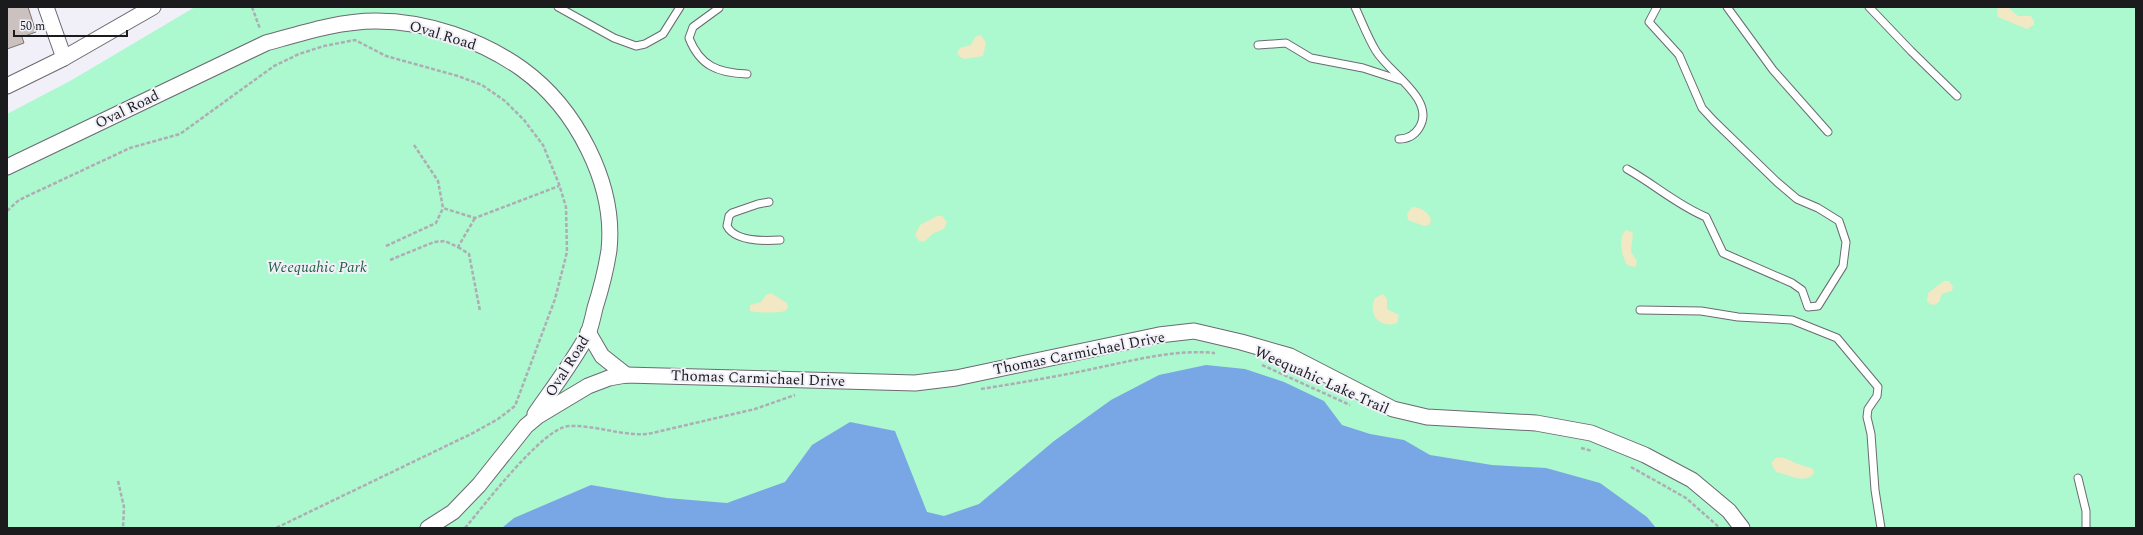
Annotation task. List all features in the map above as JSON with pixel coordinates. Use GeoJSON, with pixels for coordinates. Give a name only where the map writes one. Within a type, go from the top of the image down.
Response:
{"type":"FeatureCollection","features":[{"type":"Feature","properties":{"kind":"street"},"geometry":{"type":"LineString","coordinates":[[46,7],[64,58]]}},
{"type":"Feature","properties":{"kind":"street"},"geometry":{"type":"LineString","coordinates":[[7,86],[64,58],[153,7]]}},
{"type":"Feature","properties":{"kind":"street","name":"Oval Road"},"geometry":{"type":"LineString","coordinates":[[7,167],[266,42],[355,22],[376,21],[403,23],[441,31],[472,41],[523,70],[547,92],[571,121],[598,170],[606,195],[609,249],[605,276],[588,332],[562,377],[526,426]]}},
{"type":"Feature","properties":{"kind":"street","name":"Thomas Carmichael Drive"},"geometry":{"type":"LineString","coordinates":[[428,528],[453,512],[479,485],[526,426],[569,396],[588,386],[609,378],[626,375],[915,383],[956,378],[1152,337],[1194,331],[1290,356],[1393,409],[1427,417],[1536,423],[1591,433],[1645,455],[1692,480],[1729,511],[1742,528]]}},
{"type":"Feature","properties":{"kind":"street"},"geometry":{"type":"LineString","coordinates":[[588,332],[602,356],[626,375]]}},
{"type":"Feature","properties":{"kind":"lane"},"geometry":{"type":"LineString","coordinates":[[558,7],[614,38],[636,46],[645,44],[663,34],[680,7]]}},
{"type":"Feature","properties":{"kind":"lane"},"geometry":{"type":"LineString","coordinates":[[1355,7],[1376,51],[1418,98],[1424,113],[1424,121],[1417,133],[1411,137],[1399,139]]}},
{"type":"Feature","properties":{"kind":"lane"},"geometry":{"type":"LineString","coordinates":[[1627,169],[1665,193],[1686,209],[1706,217],[1723,253],[1792,283],[1802,290],[1808,306],[1818,306],[1843,266],[1846,242],[1839,221],[1818,208],[1797,199],[1777,182],[1702,108],[1679,55],[1649,22],[1657,7]]}},
{"type":"Feature","properties":{"kind":"lane"},"geometry":{"type":"LineString","coordinates":[[1727,7],[1773,70],[1828,132]]}},
{"type":"Feature","properties":{"kind":"lane"},"geometry":{"type":"LineString","coordinates":[[1870,7],[1911,51],[1957,96]]}},
{"type":"Feature","properties":{"kind":"lane"},"geometry":{"type":"LineString","coordinates":[[719,8],[693,27],[689,38],[693,49],[710,66],[721,72],[747,74]]}},
{"type":"Feature","properties":{"kind":"lane"},"geometry":{"type":"LineString","coordinates":[[1258,45],[1286,43],[1311,58],[1376,72],[1404,82]]}},
{"type":"Feature","properties":{"kind":"lane"},"geometry":{"type":"LineString","coordinates":[[769,202],[758,204],[732,214],[729,216],[727,226],[733,234],[763,241],[780,240]]}},
{"type":"Feature","properties":{"kind":"lane"},"geometry":{"type":"LineString","coordinates":[[1640,310],[1701,311],[1732,316],[1792,320],[1840,340],[1878,387],[1877,396],[1866,413],[1871,434],[1875,490],[1881,528]]}},
{"type":"Feature","properties":{"kind":"lane"},"geometry":{"type":"LineString","coordinates":[[2078,478],[2086,511],[2086,528]]}},
{"type":"Feature","properties":{"kind":"path"},"geometry":{"type":"LineString","coordinates":[[252,7],[261,31]]}},
{"type":"Feature","properties":{"kind":"path"},"geometry":{"type":"LineString","coordinates":[[7,211],[19,200],[130,148],[180,134],[274,66],[299,54],[324,46],[355,40],[386,56],[458,76],[482,85],[505,101],[524,120],[543,145],[566,207],[567,252],[555,299],[515,406],[498,419],[473,432],[276,528]]}},
{"type":"Feature","properties":{"kind":"path"},"geometry":{"type":"LineString","coordinates":[[386,246],[436,222],[443,208],[438,181],[414,145]]}},
{"type":"Feature","properties":{"kind":"path"},"geometry":{"type":"LineString","coordinates":[[443,208],[475,218],[559,186]]}},
{"type":"Feature","properties":{"kind":"path"},"geometry":{"type":"LineString","coordinates":[[458,247],[475,218]]}},
{"type":"Feature","properties":{"kind":"path"},"geometry":{"type":"LineString","coordinates":[[390,260],[434,242],[445,241],[458,247],[469,254],[480,311]]}},
{"type":"Feature","properties":{"kind":"path"},"geometry":{"type":"LineString","coordinates":[[974,391],[1048,378],[1142,358],[1200,352],[1221,353]]}},
{"type":"Feature","properties":{"kind":"path","name":"Weequahic Lake Trail"},"geometry":{"type":"LineString","coordinates":[[1260,364],[1353,407]]}},
{"type":"Feature","properties":{"kind":"path"},"geometry":{"type":"LineString","coordinates":[[465,528],[511,473],[545,439],[561,428],[567,426],[587,427],[633,435],[648,434],[754,409],[796,395]]}},
{"type":"Feature","properties":{"kind":"path"},"geometry":{"type":"LineString","coordinates":[[1577,446],[1597,452]]}},
{"type":"Feature","properties":{"kind":"path"},"geometry":{"type":"LineString","coordinates":[[1630,466],[1686,498],[1720,528]]}},
{"type":"Feature","properties":{"kind":"path"},"geometry":{"type":"LineString","coordinates":[[118,481],[124,507],[123,528]]}},
{"type":"Feature","properties":{"kind":"green space","name":"Weequahic Park"},"geometry":{"type":"Polygon","coordinates":[[[195,7],[2136,7],[2136,528],[7,528],[7,114],[70,81],[195,7]]]}},
{"type":"Feature","properties":{"kind":"sand"},"geometry":{"type":"Polygon","coordinates":[[[2000,7],[2009,8],[2018,16],[2031,16],[2034,21],[2034,25],[2027,29],[1998,17],[1997,9],[2000,7]]]}},
{"type":"Feature","properties":{"kind":"sand"},"geometry":{"type":"Polygon","coordinates":[[[981,35],[986,43],[983,56],[964,59],[960,57],[957,53],[960,48],[971,45],[975,37],[981,35]]]}},
{"type":"Feature","properties":{"kind":"sand"},"geometry":{"type":"Polygon","coordinates":[[[1412,207],[1419,208],[1429,215],[1431,221],[1429,225],[1424,226],[1408,220],[1407,214],[1412,207]]]}},
{"type":"Feature","properties":{"kind":"sand"},"geometry":{"type":"Polygon","coordinates":[[[937,216],[942,216],[947,222],[944,229],[934,233],[924,242],[919,241],[915,235],[920,225],[937,216]]]}},
{"type":"Feature","properties":{"kind":"sand"},"geometry":{"type":"Polygon","coordinates":[[[1626,230],[1633,233],[1631,252],[1637,261],[1636,266],[1634,267],[1627,265],[1623,257],[1621,242],[1623,233],[1626,230]]]}},
{"type":"Feature","properties":{"kind":"sand"},"geometry":{"type":"Polygon","coordinates":[[[1944,281],[1949,281],[1953,287],[1952,291],[1942,294],[1939,302],[1934,305],[1930,304],[1927,301],[1928,293],[1944,281]]]}},
{"type":"Feature","properties":{"kind":"sand"},"geometry":{"type":"Polygon","coordinates":[[[771,293],[787,303],[788,307],[785,311],[750,311],[750,305],[761,302],[766,295],[771,293]]]}},
{"type":"Feature","properties":{"kind":"sand"},"geometry":{"type":"Polygon","coordinates":[[[1383,294],[1387,299],[1387,309],[1399,315],[1397,323],[1382,323],[1374,314],[1373,307],[1375,298],[1383,294]]]}},
{"type":"Feature","properties":{"kind":"sand"},"geometry":{"type":"Polygon","coordinates":[[[1776,458],[1785,458],[1809,467],[1813,469],[1814,473],[1806,478],[1796,478],[1776,472],[1771,463],[1776,458]]]}},
{"type":"Feature","properties":{"kind":"water"},"geometry":{"type":"Polygon","coordinates":[[[1206,365],[1245,369],[1284,382],[1324,401],[1342,425],[1370,434],[1404,440],[1430,455],[1492,465],[1546,468],[1600,483],[1647,517],[1656,528],[502,528],[514,518],[591,485],[667,498],[727,503],[785,482],[812,445],[850,422],[895,431],[927,512],[944,516],[979,504],[1054,441],[1111,400],[1159,375],[1206,365]]]}},
{"type":"Feature","properties":{"kind":"building"},"geometry":{"type":"Polygon","coordinates":[[[7,7],[28,7],[36,32],[22,37],[24,43],[7,49],[7,7]]]}}]}
